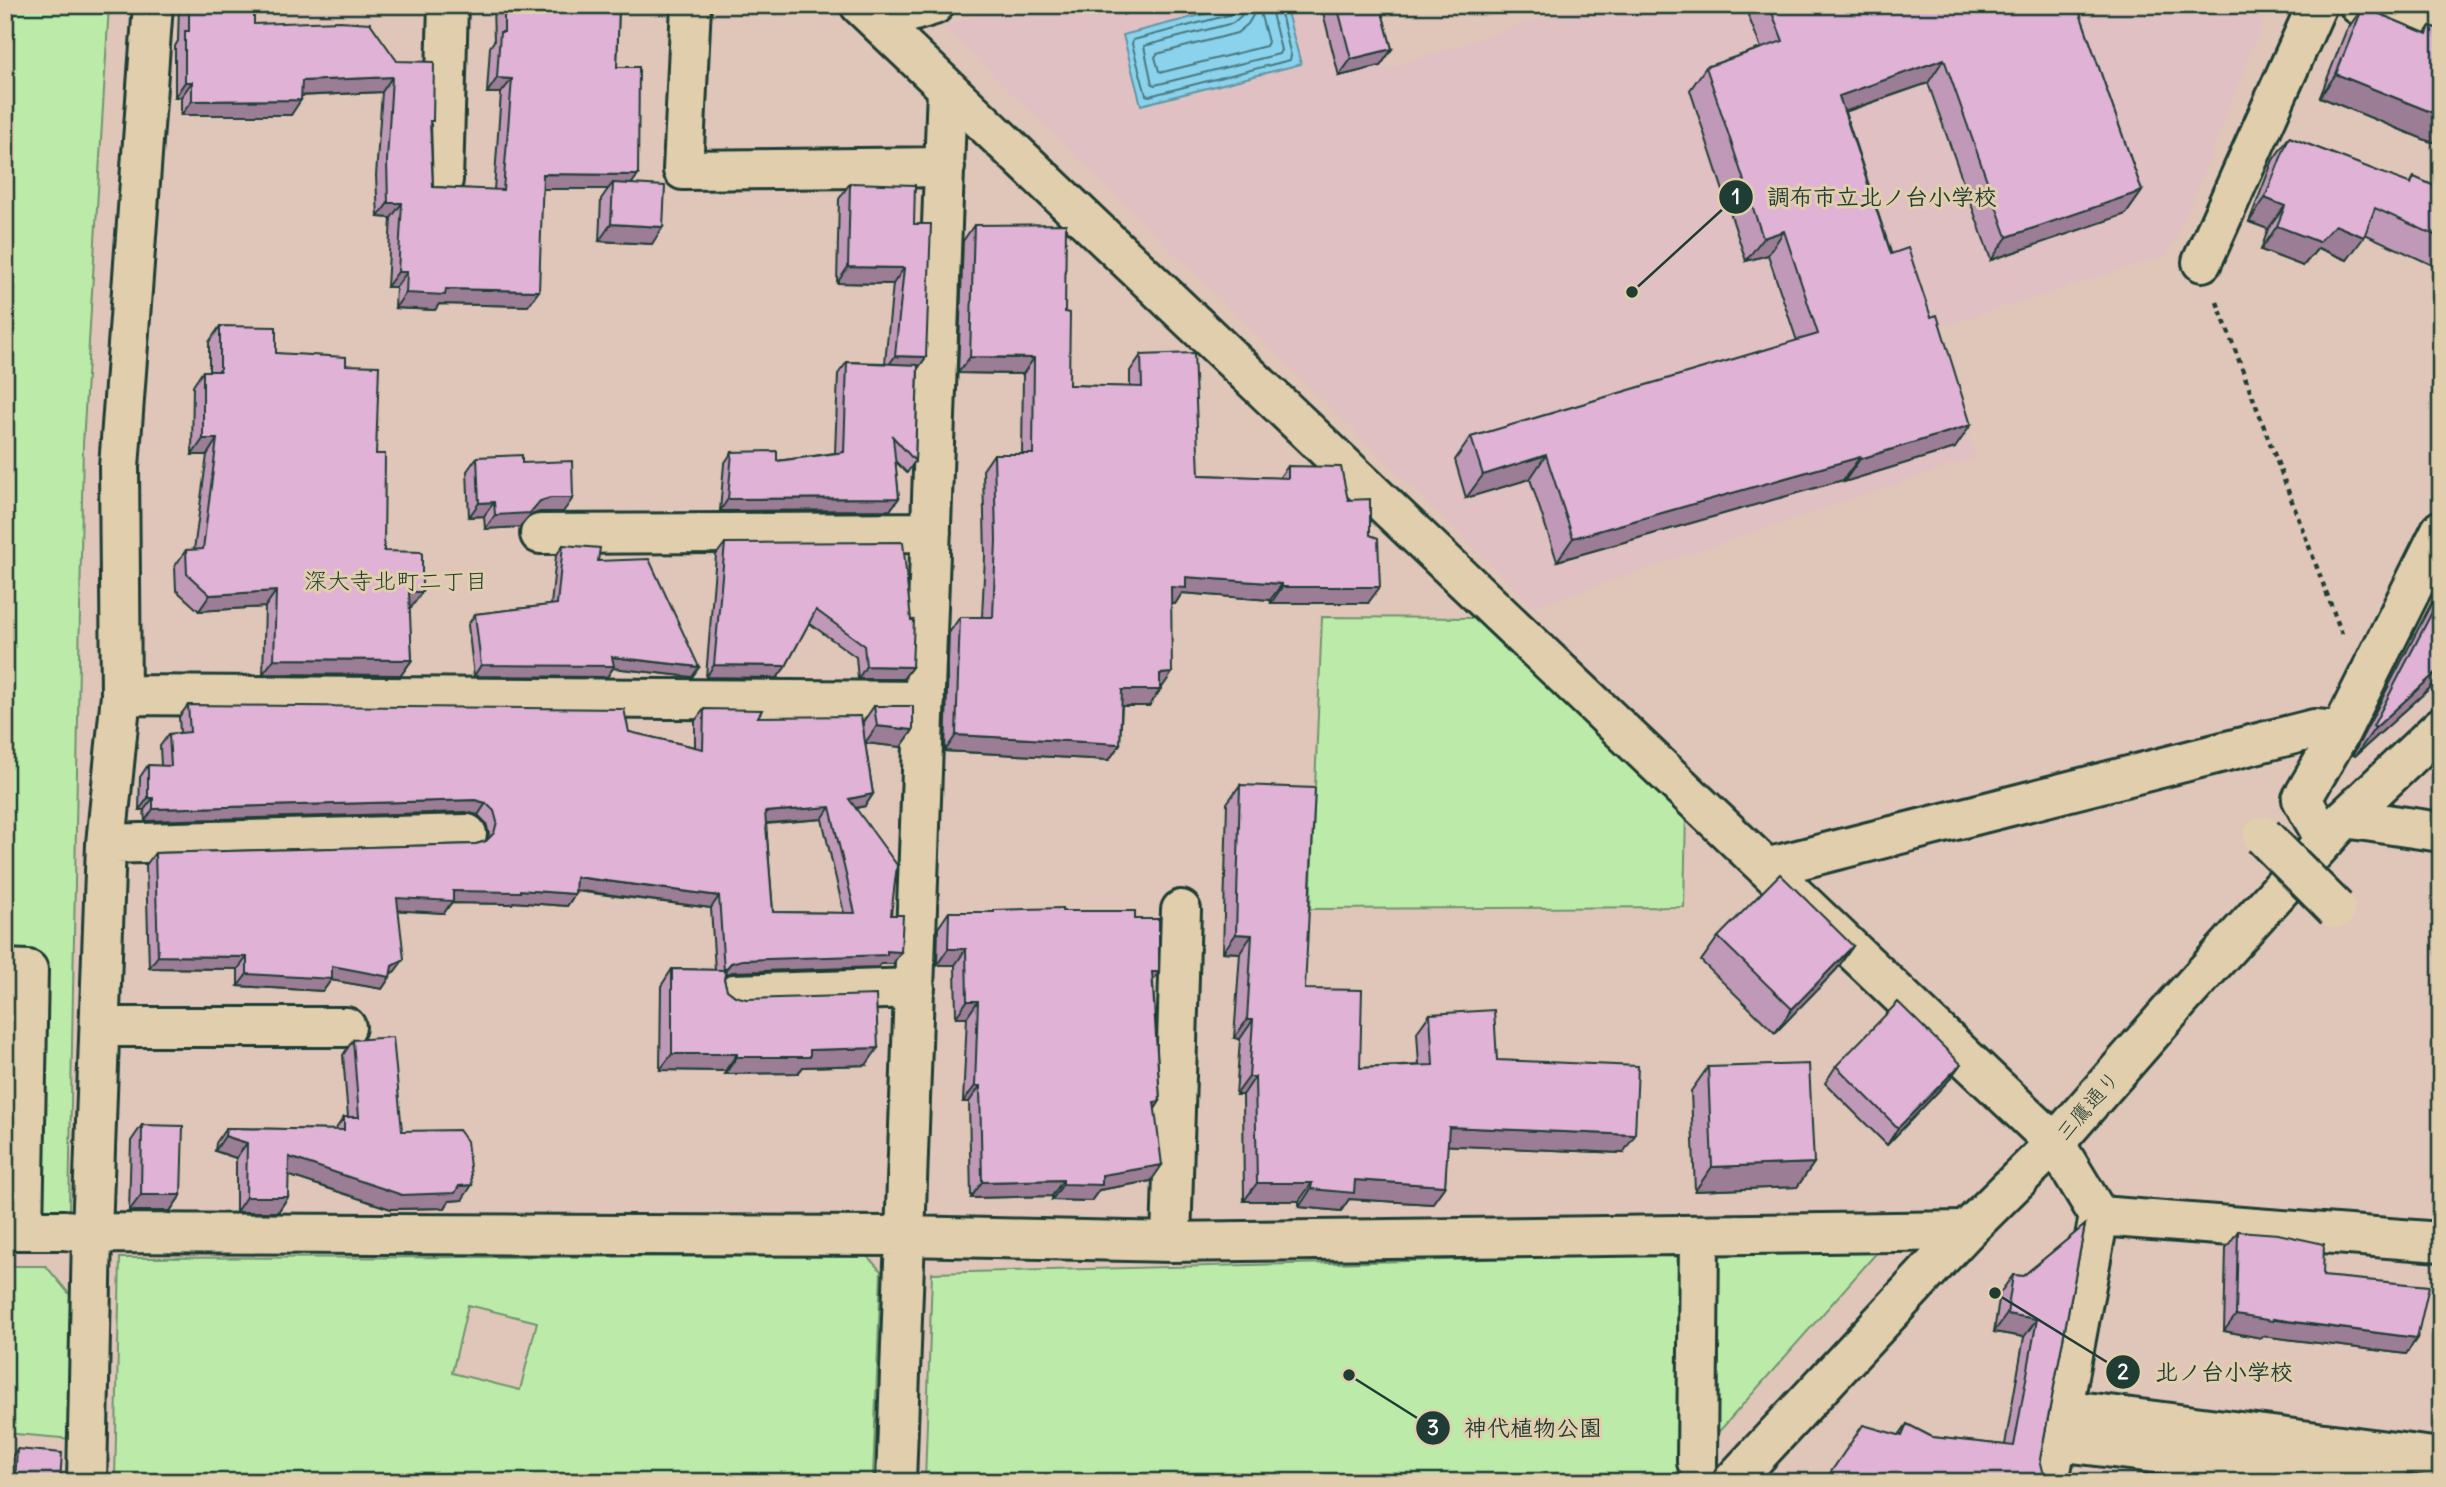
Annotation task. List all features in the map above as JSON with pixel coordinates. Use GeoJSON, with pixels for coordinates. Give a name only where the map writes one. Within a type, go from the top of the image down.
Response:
{"type":"FeatureCollection","features":[{"type":"Feature","properties":{"kind":"street"},"geometry":{"type":"LineString","coordinates":[[87,1482],[92,1233],[106,844],[121,695],[120,467],[153,5]]}},
{"type":"Feature","properties":{"kind":"street"},"geometry":{"type":"LineString","coordinates":[[443,180],[448,5]]}},
{"type":"Feature","properties":{"kind":"street"},"geometry":{"type":"LineString","coordinates":[[691,5],[682,170],[945,167]]}},
{"type":"Feature","properties":{"kind":"street"},"geometry":{"type":"LineString","coordinates":[[869,13],[934,5]]}},
{"type":"Feature","properties":{"kind":"street"},"geometry":{"type":"LineString","coordinates":[[2202,261],[2317,5]]}},
{"type":"Feature","properties":{"kind":"street"},"geometry":{"type":"LineString","coordinates":[[2358,5],[2441,36]]}},
{"type":"Feature","properties":{"kind":"street"},"geometry":{"type":"LineString","coordinates":[[869,13],[2055,1143],[2099,1216],[2049,1482]]}},
{"type":"Feature","properties":{"kind":"street"},"geometry":{"type":"LineString","coordinates":[[896,1482],[947,89]]}},
{"type":"Feature","properties":{"kind":"street"},"geometry":{"type":"LineString","coordinates":[[2441,530],[2341,731],[2302,799],[2335,829],[2441,832]]}},
{"type":"Feature","properties":{"kind":"street"},"geometry":{"type":"LineString","coordinates":[[540,534],[931,532]]}},
{"type":"Feature","properties":{"kind":"street"},"geometry":{"type":"LineString","coordinates":[[121,695],[925,701]]}},
{"type":"Feature","properties":{"kind":"street","name":"三鷹通り"},"geometry":{"type":"LineString","coordinates":[[1732,1482],[1966,1231],[2055,1143],[2335,829],[2441,727]]}},
{"type":"Feature","properties":{"kind":"street"},"geometry":{"type":"LineString","coordinates":[[1766,868],[2314,729],[2341,731]]}},
{"type":"Feature","properties":{"kind":"street"},"geometry":{"type":"LineString","coordinates":[[106,844],[467,834]]}},
{"type":"Feature","properties":{"kind":"street"},"geometry":{"type":"LineString","coordinates":[[2263,836],[2336,909]]}},
{"type":"Feature","properties":{"kind":"street"},"geometry":{"type":"LineString","coordinates":[[1171,1242],[1181,909]]}},
{"type":"Feature","properties":{"kind":"street"},"geometry":{"type":"LineString","coordinates":[[5,970],[28,970],[14,1230],[92,1233],[905,1236],[1171,1242],[1966,1231]]}},
{"type":"Feature","properties":{"kind":"street"},"geometry":{"type":"LineString","coordinates":[[734,994],[915,988]]}},
{"type":"Feature","properties":{"kind":"street"},"geometry":{"type":"LineString","coordinates":[[100,1027],[346,1027]]}},
{"type":"Feature","properties":{"kind":"street"},"geometry":{"type":"LineString","coordinates":[[2099,1216],[2441,1242]]}},
{"type":"Feature","properties":{"kind":"street"},"geometry":{"type":"LineString","coordinates":[[1697,1462],[1699,1235]]}},
{"type":"Feature","properties":{"kind":"street"},"geometry":{"type":"LineString","coordinates":[[2059,1425],[2441,1458]]}},
{"type":"Feature","properties":{"kind":"street"},"geometry":{"type":"LineString","coordinates":[[2059,1425],[2388,1482]]}},
{"type":"Feature","properties":{"kind":"path"},"geometry":{"type":"LineString","coordinates":[[2202,261],[2343,636]]}},
{"type":"Feature","properties":{"kind":"shaded area"},"geometry":{"type":"Polygon","coordinates":[[[1014,5],[1369,5],[1386,69],[1582,5],[2269,5],[2197,192],[2168,255],[1934,329],[1976,457],[1533,607],[943,26],[1014,5]]]}},
{"type":"Feature","properties":{"kind":"green space"},"geometry":{"type":"Polygon","coordinates":[[[5,5],[109,5],[83,444],[69,1210],[5,1210],[5,5]]]}},
{"type":"Feature","properties":{"kind":"green space"},"geometry":{"type":"Polygon","coordinates":[[[1322,617],[1478,618],[1686,811],[1684,907],[1310,909],[1322,617]]]}},
{"type":"Feature","properties":{"kind":"green space"},"geometry":{"type":"Polygon","coordinates":[[[1880,1249],[1679,1477],[1350,1482],[925,1482],[932,1273],[1880,1249]]]}},
{"type":"Feature","properties":{"kind":"green space"},"geometry":{"type":"Polygon","coordinates":[[[867,1256],[881,1271],[873,1477],[869,1482],[115,1480],[120,1258],[867,1256]],[[468,1305],[452,1373],[520,1390],[537,1322],[468,1305]]]}},
{"type":"Feature","properties":{"kind":"green space"},"geometry":{"type":"Polygon","coordinates":[[[5,1266],[46,1266],[76,1302],[72,1439],[5,1433],[5,1266]]]}},
{"type":"Feature","properties":{"kind":"water"},"geometry":{"type":"Polygon","coordinates":[[[1240,5],[1285,5],[1301,64],[1141,105],[1123,35],[1240,5]]]}},
{"type":"Feature","properties":{"kind":"building"},"geometry":{"type":"Polygon","coordinates":[[[189,5],[254,5],[254,24],[340,21],[370,23],[397,61],[434,62],[433,121],[430,121],[433,187],[503,190],[512,79],[497,78],[500,32],[504,32],[504,5],[619,5],[617,67],[639,67],[638,175],[543,174],[539,291],[446,289],[445,295],[406,293],[407,272],[398,272],[402,203],[388,203],[387,161],[392,77],[302,81],[301,100],[192,101],[192,82],[185,82],[185,31],[189,31],[189,5]]]}},
{"type":"Feature","properties":{"kind":"building"},"geometry":{"type":"Polygon","coordinates":[[[1337,5],[1380,5],[1392,49],[1351,59],[1337,5]]]}},
{"type":"Feature","properties":{"kind":"building"},"geometry":{"type":"Polygon","coordinates":[[[1769,5],[2077,5],[2142,191],[2007,237],[1944,59],[1839,96],[1891,254],[1908,248],[1931,317],[1937,315],[1971,425],[1860,459],[1573,538],[1546,455],[1483,475],[1471,437],[1818,334],[1784,231],[1763,238],[1706,67],[1783,41],[1769,5]]]}},
{"type":"Feature","properties":{"kind":"building"},"geometry":{"type":"Polygon","coordinates":[[[2363,7],[2427,34],[2430,26],[2441,30],[2441,116],[2336,74],[2363,7]]]}},
{"type":"Feature","properties":{"kind":"building"},"geometry":{"type":"Polygon","coordinates":[[[2289,137],[2411,184],[2414,177],[2441,189],[2441,238],[2375,208],[2364,237],[2335,225],[2319,242],[2277,226],[2285,206],[2265,198],[2289,137]]]}},
{"type":"Feature","properties":{"kind":"building"},"geometry":{"type":"Polygon","coordinates":[[[613,183],[665,186],[663,227],[611,224],[613,183]]]}},
{"type":"Feature","properties":{"kind":"building"},"geometry":{"type":"Polygon","coordinates":[[[850,183],[915,185],[914,224],[931,224],[926,357],[895,356],[904,268],[848,267],[850,183]]]}},
{"type":"Feature","properties":{"kind":"building"},"geometry":{"type":"Polygon","coordinates":[[[1066,224],[1065,312],[1070,313],[1069,385],[1142,387],[1141,355],[1194,353],[1199,475],[1288,478],[1288,466],[1341,467],[1348,500],[1370,499],[1370,535],[1378,538],[1380,587],[1282,587],[1282,584],[1186,577],[1186,588],[1171,587],[1172,673],[1160,674],[1160,690],[1122,690],[1120,744],[956,735],[960,617],[993,617],[996,540],[994,454],[1033,454],[1034,358],[970,357],[974,225],[1066,224]]]}},
{"type":"Feature","properties":{"kind":"building"},"geometry":{"type":"Polygon","coordinates":[[[220,326],[276,327],[276,353],[346,357],[346,365],[379,366],[376,454],[385,454],[384,551],[422,552],[422,592],[409,592],[412,660],[274,659],[276,591],[210,595],[187,574],[186,550],[203,549],[217,439],[203,439],[203,371],[220,371],[220,326]]]}},
{"type":"Feature","properties":{"kind":"building"},"geometry":{"type":"Polygon","coordinates":[[[847,362],[918,365],[915,461],[893,437],[899,498],[728,499],[732,452],[777,451],[777,461],[844,452],[847,362]]]}},
{"type":"Feature","properties":{"kind":"building"},"geometry":{"type":"Polygon","coordinates":[[[522,455],[522,463],[572,461],[573,498],[540,501],[530,513],[495,515],[494,502],[479,503],[477,457],[522,455]]]}},
{"type":"Feature","properties":{"kind":"building"},"geometry":{"type":"Polygon","coordinates":[[[903,542],[911,620],[914,620],[912,667],[866,666],[864,645],[816,610],[786,666],[714,665],[725,543],[903,542]]]}},
{"type":"Feature","properties":{"kind":"building"},"geometry":{"type":"Polygon","coordinates":[[[563,545],[600,548],[598,561],[649,559],[699,667],[612,657],[614,666],[481,665],[475,614],[557,604],[563,545]]]}},
{"type":"Feature","properties":{"kind":"building"},"geometry":{"type":"Polygon","coordinates":[[[2441,595],[2441,668],[2375,728],[2373,726],[2441,595]]]}},
{"type":"Feature","properties":{"kind":"building"},"geometry":{"type":"Polygon","coordinates":[[[188,705],[624,709],[629,732],[703,749],[704,709],[762,710],[758,717],[861,716],[873,794],[849,799],[897,865],[891,915],[903,915],[901,952],[887,951],[887,955],[742,960],[731,963],[724,971],[719,896],[576,877],[575,894],[520,890],[453,891],[453,901],[397,898],[404,959],[392,966],[390,977],[332,966],[332,979],[247,974],[247,957],[158,956],[155,853],[476,844],[486,841],[494,833],[497,822],[494,811],[486,803],[475,800],[153,809],[153,798],[148,798],[148,765],[171,766],[169,734],[190,732],[188,705]],[[830,807],[765,812],[773,912],[855,913],[830,807]]]}},
{"type":"Feature","properties":{"kind":"building"},"geometry":{"type":"Polygon","coordinates":[[[874,706],[913,706],[913,730],[877,726],[874,706]]]}},
{"type":"Feature","properties":{"kind":"building"},"geometry":{"type":"Polygon","coordinates":[[[1240,785],[1315,788],[1305,989],[1362,990],[1360,1068],[1433,1065],[1430,1014],[1494,1010],[1497,1060],[1638,1066],[1635,1135],[1449,1127],[1445,1186],[1355,1180],[1354,1193],[1311,1189],[1312,1183],[1257,1183],[1255,1077],[1249,1077],[1253,1020],[1247,1020],[1252,935],[1236,934],[1240,785]]]}},
{"type":"Feature","properties":{"kind":"building"},"geometry":{"type":"Polygon","coordinates":[[[1780,874],[1853,946],[1792,1009],[1718,937],[1780,874]]]}},
{"type":"Feature","properties":{"kind":"building"},"geometry":{"type":"Polygon","coordinates":[[[1062,908],[1062,911],[1135,911],[1135,919],[1159,919],[1159,972],[1152,972],[1160,1101],[1154,1102],[1162,1165],[1102,1175],[1102,1185],[1063,1184],[1063,1180],[982,1182],[980,1086],[975,1086],[978,1001],[967,1001],[966,949],[948,949],[949,912],[1062,908]]]}},
{"type":"Feature","properties":{"kind":"building"},"geometry":{"type":"Polygon","coordinates":[[[672,969],[726,970],[724,979],[727,990],[746,999],[876,995],[878,1048],[810,1050],[810,1057],[672,1054],[672,969]]]}},
{"type":"Feature","properties":{"kind":"building"},"geometry":{"type":"Polygon","coordinates":[[[1898,1002],[1961,1064],[1898,1128],[1836,1066],[1898,1002]]]}},
{"type":"Feature","properties":{"kind":"building"},"geometry":{"type":"Polygon","coordinates":[[[393,1037],[402,1131],[459,1130],[467,1141],[472,1185],[459,1186],[455,1193],[402,1195],[289,1157],[288,1197],[246,1197],[247,1143],[225,1136],[226,1128],[344,1130],[344,1117],[359,1117],[353,1040],[393,1037]]]}},
{"type":"Feature","properties":{"kind":"building"},"geometry":{"type":"Polygon","coordinates":[[[1809,1064],[1814,1163],[1712,1167],[1708,1067],[1809,1064]]]}},
{"type":"Feature","properties":{"kind":"building"},"geometry":{"type":"Polygon","coordinates":[[[142,1125],[183,1126],[181,1195],[141,1195],[142,1125]]]}},
{"type":"Feature","properties":{"kind":"building"},"geometry":{"type":"Polygon","coordinates":[[[2085,1225],[2040,1459],[2043,1482],[1824,1482],[1863,1425],[1902,1436],[1907,1424],[1932,1437],[2014,1446],[2037,1319],[2007,1314],[2013,1275],[2023,1276],[2085,1225]]]}},
{"type":"Feature","properties":{"kind":"building"},"geometry":{"type":"Polygon","coordinates":[[[2238,1231],[2278,1234],[2324,1244],[2323,1276],[2429,1286],[2417,1338],[2236,1315],[2238,1231]]]}},
{"type":"Feature","properties":{"kind":"building"},"geometry":{"type":"Polygon","coordinates":[[[17,1449],[62,1453],[60,1482],[15,1482],[17,1449]]]}},
{"type":"Feature","properties":{"kind":"place","name":"調布市立北ノ台小学校"},"geometry":{"type":"Point","coordinates":[1632,292]}},
{"type":"Feature","properties":{"kind":"place","name":"北ノ台小学校"},"geometry":{"type":"Point","coordinates":[1995,1293]}},
{"type":"Feature","properties":{"kind":"place","name":"神代植物公園"},"geometry":{"type":"Point","coordinates":[1349,1375]}},
{"type":"Feature","properties":{"kind":"district","name":"深大寺北町二丁目"},"geometry":{"type":"Point","coordinates":[396,581]}}]}
